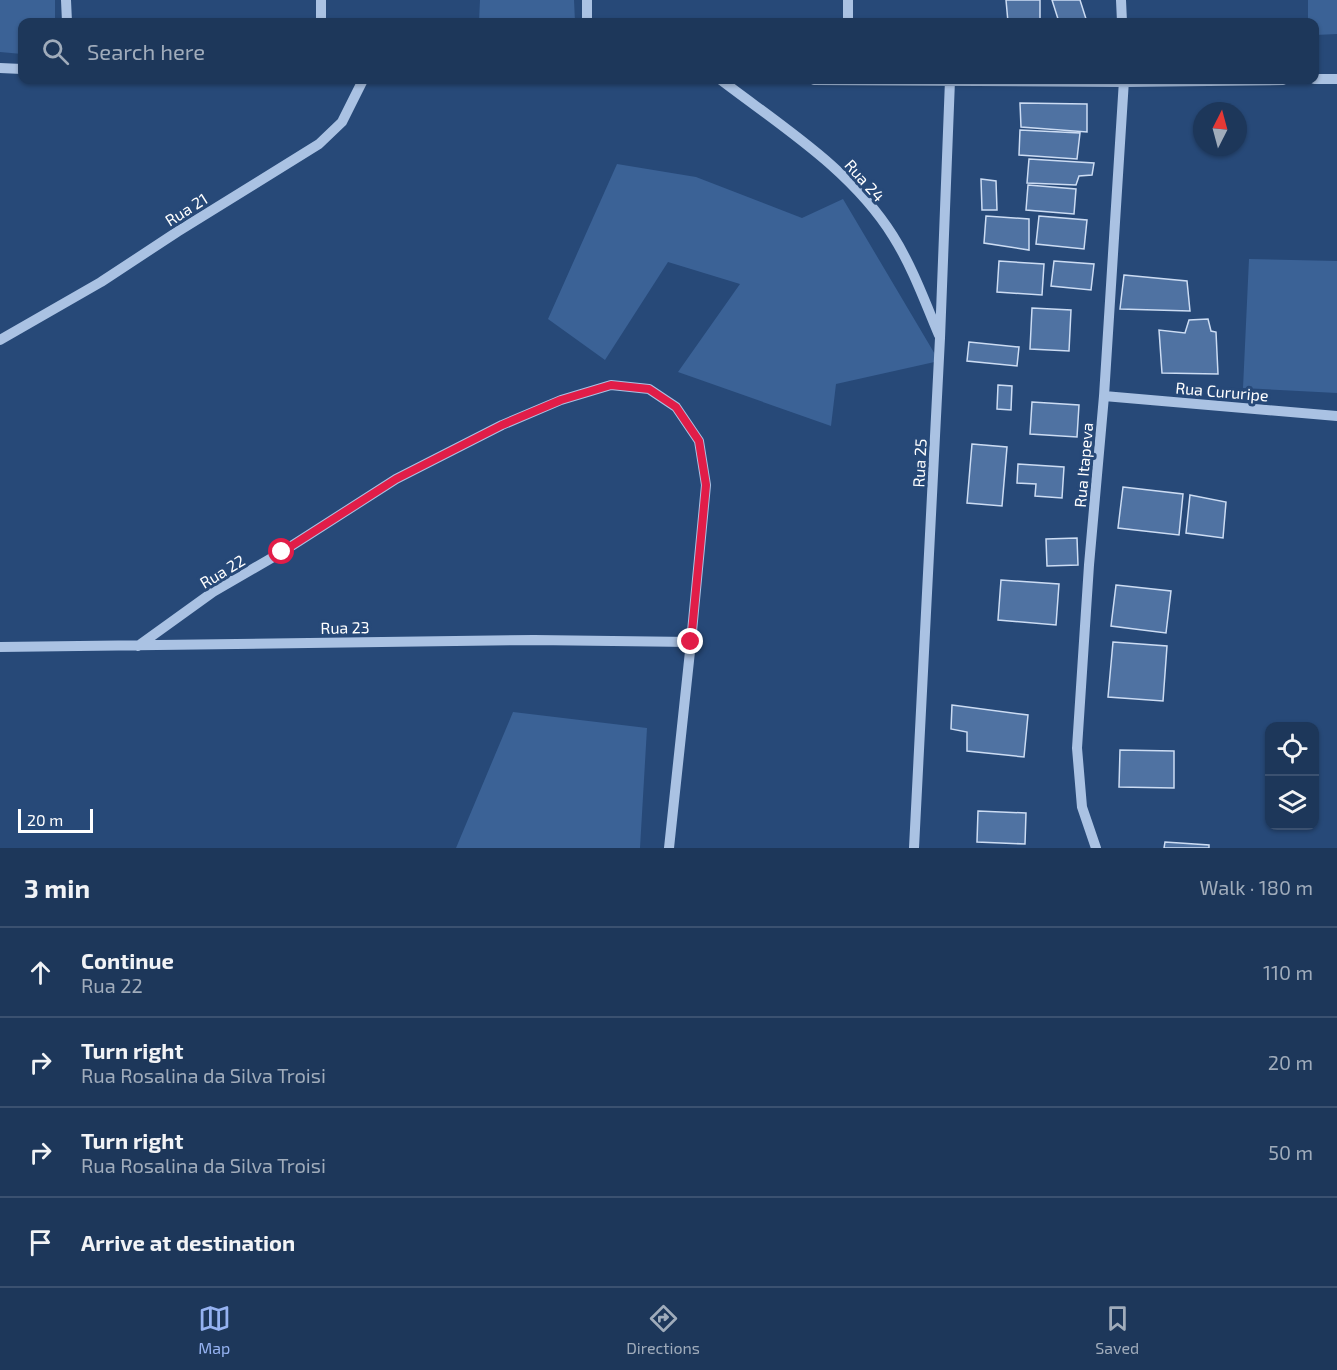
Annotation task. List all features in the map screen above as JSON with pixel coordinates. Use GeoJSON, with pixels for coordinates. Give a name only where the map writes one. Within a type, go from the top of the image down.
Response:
{"type":"FeatureCollection","features":[{"type":"Feature","properties":{"kind":"street"},"geometry":{"type":"LineString","coordinates":[[66,0],[67,18]]}},
{"type":"Feature","properties":{"kind":"street"},"geometry":{"type":"LineString","coordinates":[[321,0],[321,18]]}},
{"type":"Feature","properties":{"kind":"street"},"geometry":{"type":"LineString","coordinates":[[586,0],[587,18]]}},
{"type":"Feature","properties":{"kind":"street"},"geometry":{"type":"LineString","coordinates":[[848,0],[848,18]]}},
{"type":"Feature","properties":{"kind":"street"},"geometry":{"type":"LineString","coordinates":[[1121,0],[1122,18]]}},
{"type":"Feature","properties":{"kind":"street"},"geometry":{"type":"LineString","coordinates":[[0,68],[18,69]]}},
{"type":"Feature","properties":{"kind":"street"},"geometry":{"type":"LineString","coordinates":[[1319,79],[1337,79]]}},
{"type":"Feature","properties":{"kind":"street","name":"Rua 21"},"geometry":{"type":"LineString","coordinates":[[0,340],[101,282],[319,144],[342,122],[361,84]]}},
{"type":"Feature","properties":{"kind":"street","name":"Rua 24"},"geometry":{"type":"LineString","coordinates":[[726,84],[833,167],[861,195],[892,235],[918,286],[940,338]]}},
{"type":"Feature","properties":{"kind":"street","name":"Rua 25"},"geometry":{"type":"LineString","coordinates":[[914,848],[940,338],[950,84]]}},
{"type":"Feature","properties":{"kind":"street","name":"Rua Itapeva"},"geometry":{"type":"LineString","coordinates":[[1096,848],[1082,807],[1077,748],[1089,565],[1104,396],[1124,84]]}},
{"type":"Feature","properties":{"kind":"street","name":"Rua 22"},"geometry":{"type":"LineString","coordinates":[[138,645],[213,592],[282,552],[396,479],[502,425],[561,400],[611,385],[649,389],[676,407],[699,441],[706,485],[691,642]]}},
{"type":"Feature","properties":{"kind":"street","name":"Rua Cururipe"},"geometry":{"type":"LineString","coordinates":[[1104,396],[1337,416]]}},
{"type":"Feature","properties":{"kind":"street","name":"Rua 23"},"geometry":{"type":"LineString","coordinates":[[0,647],[534,639],[691,642]]}},
{"type":"Feature","properties":{"kind":"street"},"geometry":{"type":"LineString","coordinates":[[669,848],[691,642]]}},
{"type":"Feature","properties":{"kind":"shaded area"},"geometry":{"type":"Polygon","coordinates":[[[0,0],[55,0],[55,18],[18,18],[18,54],[0,52],[0,0]]]}},
{"type":"Feature","properties":{"kind":"shaded area"},"geometry":{"type":"Polygon","coordinates":[[[480,0],[574,0],[575,18],[479,18],[480,0]]]}},
{"type":"Feature","properties":{"kind":"shaded area"},"geometry":{"type":"Polygon","coordinates":[[[1308,0],[1337,0],[1337,34],[1319,35],[1319,18],[1308,18],[1308,0]]]}},
{"type":"Feature","properties":{"kind":"shaded area"},"geometry":{"type":"Polygon","coordinates":[[[617,164],[696,177],[802,218],[843,199],[939,361],[836,384],[831,426],[678,372],[740,284],[668,262],[605,360],[548,319],[617,164]]]}},
{"type":"Feature","properties":{"kind":"shaded area"},"geometry":{"type":"Polygon","coordinates":[[[1249,259],[1337,261],[1337,393],[1243,388],[1249,259]]]}},
{"type":"Feature","properties":{"kind":"shaded area"},"geometry":{"type":"Polygon","coordinates":[[[513,712],[647,728],[640,848],[456,848],[513,712]]]}},
{"type":"Feature","properties":{"kind":"building"},"geometry":{"type":"Polygon","coordinates":[[[1006,0],[1040,0],[1040,18],[1008,18],[1006,0]]]}},
{"type":"Feature","properties":{"kind":"building"},"geometry":{"type":"Polygon","coordinates":[[[1052,0],[1080,0],[1086,18],[1058,18],[1052,0]]]}},
{"type":"Feature","properties":{"kind":"building"},"geometry":{"type":"Polygon","coordinates":[[[1020,103],[1087,104],[1087,132],[1021,127],[1020,103]]]}},
{"type":"Feature","properties":{"kind":"building"},"geometry":{"type":"Polygon","coordinates":[[[1020,130],[1080,133],[1077,159],[1019,155],[1020,130]]]}},
{"type":"Feature","properties":{"kind":"building"},"geometry":{"type":"Polygon","coordinates":[[[1029,159],[1094,163],[1092,175],[1079,176],[1076,185],[1027,183],[1029,159]]]}},
{"type":"Feature","properties":{"kind":"building"},"geometry":{"type":"Polygon","coordinates":[[[981,179],[996,181],[997,210],[982,210],[981,179]]]}},
{"type":"Feature","properties":{"kind":"building"},"geometry":{"type":"Polygon","coordinates":[[[1028,185],[1076,189],[1074,214],[1026,210],[1028,185]]]}},
{"type":"Feature","properties":{"kind":"building"},"geometry":{"type":"Polygon","coordinates":[[[986,216],[1029,219],[1029,250],[984,243],[986,216]]]}},
{"type":"Feature","properties":{"kind":"building"},"geometry":{"type":"Polygon","coordinates":[[[1039,216],[1087,220],[1084,249],[1036,244],[1039,216]]]}},
{"type":"Feature","properties":{"kind":"building"},"geometry":{"type":"Polygon","coordinates":[[[999,261],[1044,264],[1042,295],[997,292],[999,261]]]}},
{"type":"Feature","properties":{"kind":"building"},"geometry":{"type":"Polygon","coordinates":[[[1054,261],[1094,264],[1091,290],[1051,286],[1054,261]]]}},
{"type":"Feature","properties":{"kind":"building"},"geometry":{"type":"Polygon","coordinates":[[[1124,275],[1187,281],[1190,311],[1120,309],[1124,275]]]}},
{"type":"Feature","properties":{"kind":"building"},"geometry":{"type":"Polygon","coordinates":[[[1032,308],[1071,310],[1069,351],[1030,349],[1032,308]]]}},
{"type":"Feature","properties":{"kind":"building"},"geometry":{"type":"Polygon","coordinates":[[[1208,319],[1211,331],[1216,332],[1218,374],[1162,373],[1159,330],[1185,333],[1189,320],[1208,319]]]}},
{"type":"Feature","properties":{"kind":"building"},"geometry":{"type":"Polygon","coordinates":[[[969,342],[1019,347],[1017,366],[967,361],[969,342]]]}},
{"type":"Feature","properties":{"kind":"building"},"geometry":{"type":"Polygon","coordinates":[[[998,385],[1012,386],[1011,410],[997,409],[998,385]]]}},
{"type":"Feature","properties":{"kind":"building"},"geometry":{"type":"Polygon","coordinates":[[[1032,402],[1079,405],[1077,437],[1030,434],[1032,402]]]}},
{"type":"Feature","properties":{"kind":"building"},"geometry":{"type":"Polygon","coordinates":[[[972,444],[1007,447],[1002,506],[967,503],[972,444]]]}},
{"type":"Feature","properties":{"kind":"building"},"geometry":{"type":"Polygon","coordinates":[[[1018,464],[1064,467],[1062,498],[1035,496],[1036,484],[1017,483],[1018,464]]]}},
{"type":"Feature","properties":{"kind":"building"},"geometry":{"type":"Polygon","coordinates":[[[1123,487],[1183,494],[1179,535],[1118,528],[1123,487]]]}},
{"type":"Feature","properties":{"kind":"building"},"geometry":{"type":"Polygon","coordinates":[[[1190,495],[1226,502],[1223,538],[1186,533],[1190,495]]]}},
{"type":"Feature","properties":{"kind":"building"},"geometry":{"type":"Polygon","coordinates":[[[1077,538],[1078,565],[1047,566],[1046,539],[1077,538]]]}},
{"type":"Feature","properties":{"kind":"building"},"geometry":{"type":"Polygon","coordinates":[[[1001,580],[1059,584],[1056,625],[998,620],[1001,580]]]}},
{"type":"Feature","properties":{"kind":"building"},"geometry":{"type":"Polygon","coordinates":[[[1116,585],[1171,591],[1166,633],[1111,626],[1116,585]]]}},
{"type":"Feature","properties":{"kind":"building"},"geometry":{"type":"Polygon","coordinates":[[[1113,642],[1167,646],[1163,701],[1108,697],[1113,642]]]}},
{"type":"Feature","properties":{"kind":"building"},"geometry":{"type":"Polygon","coordinates":[[[952,705],[1028,715],[1024,757],[967,751],[967,732],[951,729],[952,705]]]}},
{"type":"Feature","properties":{"kind":"building"},"geometry":{"type":"Polygon","coordinates":[[[1120,750],[1174,751],[1174,788],[1119,787],[1120,750]]]}},
{"type":"Feature","properties":{"kind":"building"},"geometry":{"type":"Polygon","coordinates":[[[978,811],[1026,813],[1025,844],[977,842],[978,811]]]}},
{"type":"Feature","properties":{"kind":"building"},"geometry":{"type":"Polygon","coordinates":[[[1165,842],[1209,845],[1209,848],[1164,848],[1165,842]]]}},
{"type":"Feature","properties":{"kind":"route"},"geometry":{"type":"LineString","coordinates":[[282,552],[396,479],[502,425],[561,400],[611,385],[649,389],[676,407],[699,441],[706,485],[691,642]]}}]}
